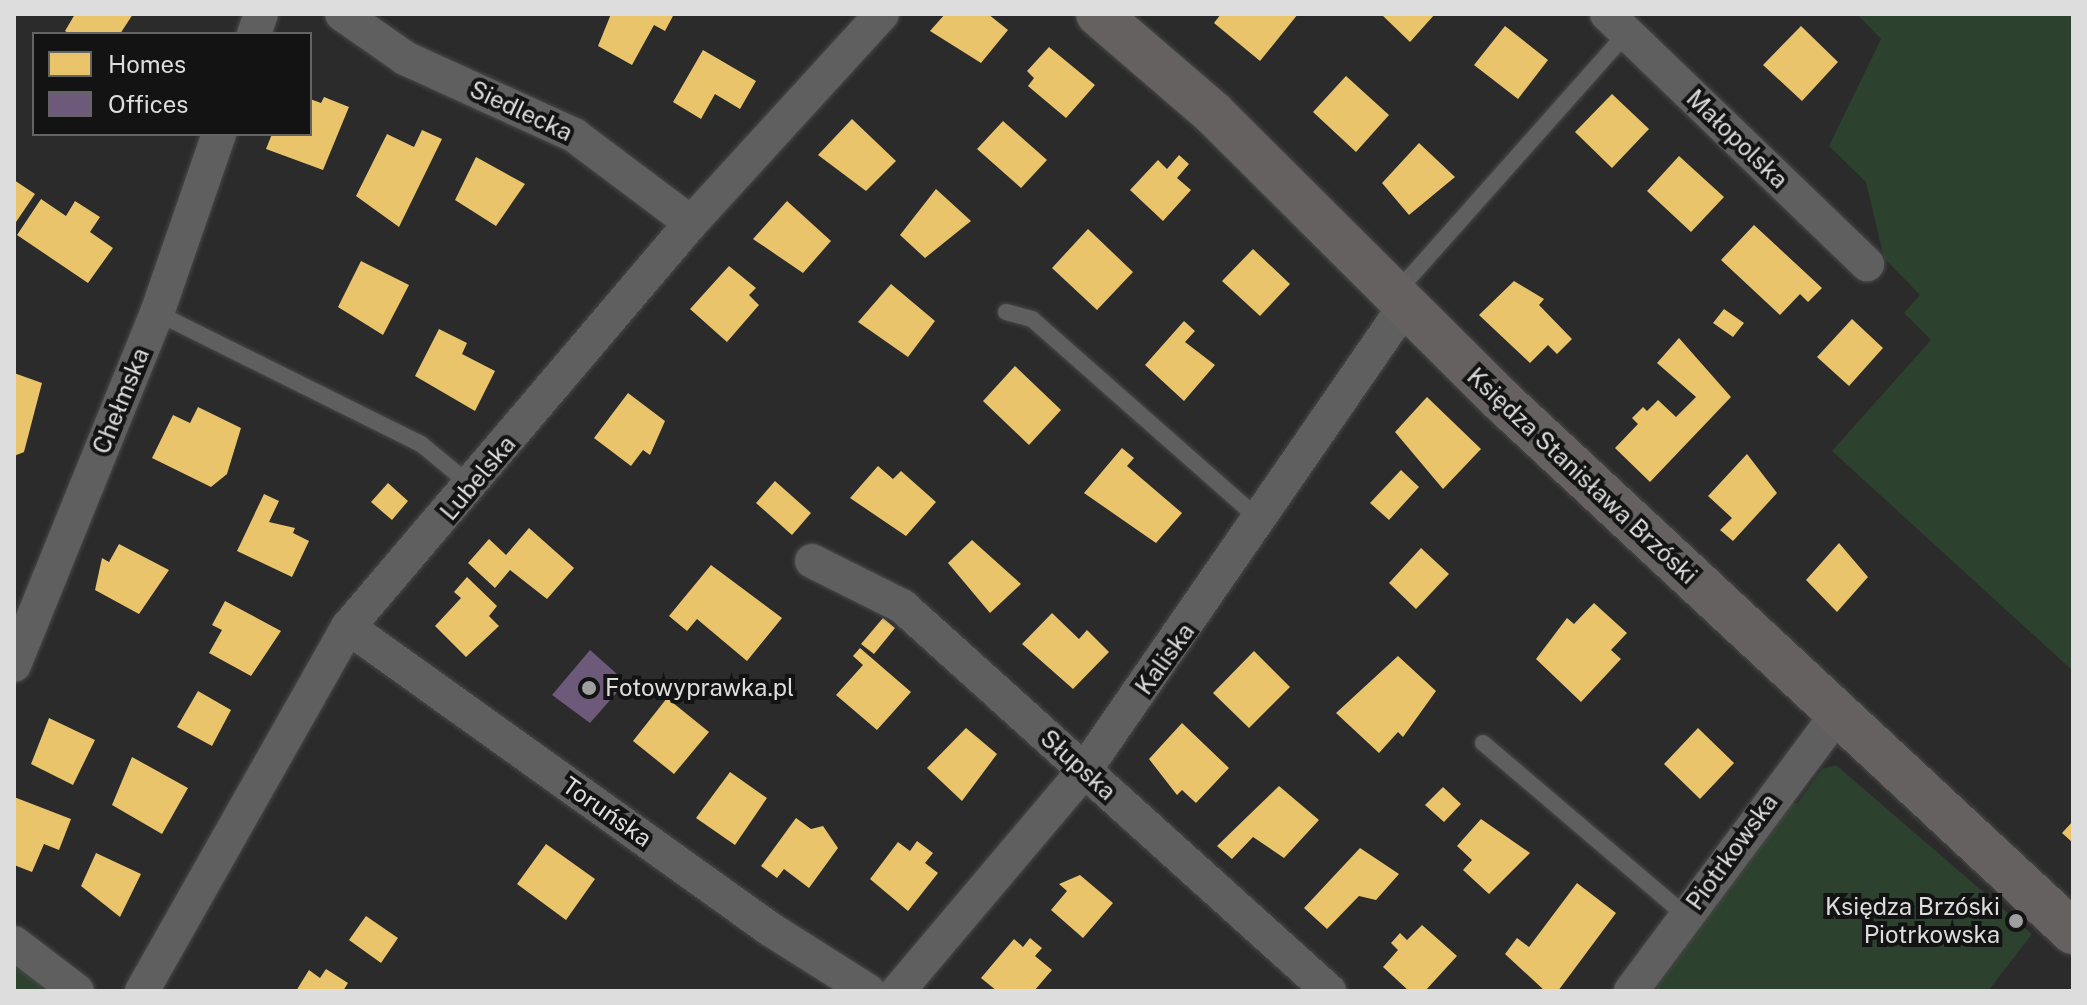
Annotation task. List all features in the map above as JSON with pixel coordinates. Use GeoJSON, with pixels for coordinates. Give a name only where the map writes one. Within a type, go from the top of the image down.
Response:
{"type":"FeatureCollection","features":[{"type":"Feature","properties":{"kind":"street","name":"Siedlecka"},"geometry":{"type":"LineString","coordinates":[[342,14],[405,58],[574,135],[691,223]]}},
{"type":"Feature","properties":{"kind":"street","name":"Lubelska"},"geometry":{"type":"LineString","coordinates":[[142,991],[348,627],[472,486],[691,223],[882,14]]}},
{"type":"Feature","properties":{"kind":"street","name":"Księdza Stanisława Brzóski"},"geometry":{"type":"LineString","coordinates":[[1098,14],[1213,113],[1399,301],[1836,716],[2073,932]]}},
{"type":"Feature","properties":{"kind":"street","name":"Małopolska"},"geometry":{"type":"LineString","coordinates":[[1617,23],[1867,264]]}},
{"type":"Feature","properties":{"kind":"street","name":"Chełmska"},"geometry":{"type":"LineString","coordinates":[[14,665],[157,313],[218,136]]}},
{"type":"Feature","properties":{"kind":"street","name":"Kaliska"},"geometry":{"type":"LineString","coordinates":[[898,991],[1084,771],[1260,520],[1399,301]]}},
{"type":"Feature","properties":{"kind":"street","name":"Słupska"},"geometry":{"type":"LineString","coordinates":[[812,561],[902,606],[1329,991]]}},
{"type":"Feature","properties":{"kind":"street","name":"Toruńska"},"geometry":{"type":"LineString","coordinates":[[348,627],[770,929],[868,991]]}},
{"type":"Feature","properties":{"kind":"street","name":"Piotrkowska"},"geometry":{"type":"LineString","coordinates":[[1631,991],[1836,716]]}},
{"type":"Feature","properties":{"kind":"street"},"geometry":{"type":"LineString","coordinates":[[14,943],[77,991]]}},
{"type":"Feature","properties":{"kind":"lane"},"geometry":{"type":"LineString","coordinates":[[1399,301],[1617,23]]}},
{"type":"Feature","properties":{"kind":"lane"},"geometry":{"type":"LineString","coordinates":[[1006,312],[1032,319],[1260,520]]}},
{"type":"Feature","properties":{"kind":"lane"},"geometry":{"type":"LineString","coordinates":[[157,313],[421,444],[472,486]]}},
{"type":"Feature","properties":{"kind":"lane"},"geometry":{"type":"LineString","coordinates":[[1483,743],[1686,916]]}},
{"type":"Feature","properties":{"kind":"green space"},"geometry":{"type":"Polygon","coordinates":[[[1857,14],[2073,14],[2073,671],[1832,451],[1931,340],[1904,313],[1920,295],[1884,258],[1866,182],[1829,146],[1881,39],[1857,14]]]}},
{"type":"Feature","properties":{"kind":"green space"},"geometry":{"type":"Polygon","coordinates":[[[1836,765],[2032,934],[1988,991],[1646,991],[1786,799],[1797,804],[1822,769],[1836,765]]]}},
{"type":"Feature","properties":{"kind":"green space"},"geometry":{"type":"Polygon","coordinates":[[[14,964],[48,991],[14,991],[14,964]]]}},
{"type":"Feature","properties":{"kind":"building: Homes"},"geometry":{"type":"Polygon","coordinates":[[[75,14],[133,14],[121,32],[65,31],[75,14]]]}},
{"type":"Feature","properties":{"kind":"building: Homes"},"geometry":{"type":"Polygon","coordinates":[[[611,14],[674,14],[665,31],[654,25],[632,65],[598,46],[611,14]]]}},
{"type":"Feature","properties":{"kind":"building: Homes"},"geometry":{"type":"Polygon","coordinates":[[[945,14],[988,14],[1008,30],[981,63],[930,31],[945,14]]]}},
{"type":"Feature","properties":{"kind":"building: Homes"},"geometry":{"type":"Polygon","coordinates":[[[1221,14],[1298,14],[1260,61],[1214,23],[1221,14]]]}},
{"type":"Feature","properties":{"kind":"building: Homes"},"geometry":{"type":"Polygon","coordinates":[[[1381,14],[1435,14],[1410,42],[1381,14]]]}},
{"type":"Feature","properties":{"kind":"building: Homes"},"geometry":{"type":"Polygon","coordinates":[[[1505,26],[1548,60],[1518,99],[1474,65],[1505,26]]]}},
{"type":"Feature","properties":{"kind":"building: Homes"},"geometry":{"type":"Polygon","coordinates":[[[1801,26],[1838,62],[1802,101],[1763,65],[1801,26]]]}},
{"type":"Feature","properties":{"kind":"building: Homes"},"geometry":{"type":"Polygon","coordinates":[[[1049,47],[1095,85],[1066,118],[1028,86],[1034,78],[1027,71],[1049,47]]]}},
{"type":"Feature","properties":{"kind":"building: Homes"},"geometry":{"type":"Polygon","coordinates":[[[703,50],[756,81],[740,109],[715,94],[701,119],[673,102],[703,50]]]}},
{"type":"Feature","properties":{"kind":"building: Homes"},"geometry":{"type":"Polygon","coordinates":[[[1346,76],[1389,115],[1356,152],[1313,112],[1346,76]]]}},
{"type":"Feature","properties":{"kind":"building: Homes"},"geometry":{"type":"Polygon","coordinates":[[[1612,94],[1649,129],[1612,168],[1575,132],[1612,94]]]}},
{"type":"Feature","properties":{"kind":"building: Homes"},"geometry":{"type":"Polygon","coordinates":[[[324,97],[349,107],[323,170],[266,149],[271,136],[312,136],[312,100],[321,103],[324,97]]]}},
{"type":"Feature","properties":{"kind":"building: Homes"},"geometry":{"type":"Polygon","coordinates":[[[852,119],[896,161],[866,191],[818,155],[852,119]]]}},
{"type":"Feature","properties":{"kind":"building: Homes"},"geometry":{"type":"Polygon","coordinates":[[[1003,121],[1047,160],[1021,188],[977,149],[1003,121]]]}},
{"type":"Feature","properties":{"kind":"building: Homes"},"geometry":{"type":"Polygon","coordinates":[[[422,130],[442,139],[399,227],[356,196],[387,134],[414,147],[422,130]]]}},
{"type":"Feature","properties":{"kind":"building: Homes"},"geometry":{"type":"Polygon","coordinates":[[[1419,143],[1455,177],[1409,215],[1382,183],[1419,143]]]}},
{"type":"Feature","properties":{"kind":"building: Homes"},"geometry":{"type":"Polygon","coordinates":[[[1179,155],[1189,164],[1177,178],[1191,190],[1163,221],[1130,190],[1158,160],[1167,169],[1179,155]]]}},
{"type":"Feature","properties":{"kind":"building: Homes"},"geometry":{"type":"Polygon","coordinates":[[[1679,156],[1724,197],[1691,232],[1647,191],[1679,156]]]}},
{"type":"Feature","properties":{"kind":"building: Homes"},"geometry":{"type":"Polygon","coordinates":[[[476,157],[525,184],[496,226],[455,200],[476,157]]]}},
{"type":"Feature","properties":{"kind":"building: Homes"},"geometry":{"type":"Polygon","coordinates":[[[14,180],[35,194],[14,225],[14,180]]]}},
{"type":"Feature","properties":{"kind":"building: Homes"},"geometry":{"type":"Polygon","coordinates":[[[936,189],[971,221],[925,258],[900,235],[936,189]]]}},
{"type":"Feature","properties":{"kind":"building: Homes"},"geometry":{"type":"Polygon","coordinates":[[[41,199],[66,216],[75,201],[100,217],[90,232],[113,248],[88,283],[17,235],[41,199]]]}},
{"type":"Feature","properties":{"kind":"building: Homes"},"geometry":{"type":"Polygon","coordinates":[[[787,201],[831,241],[803,273],[753,239],[787,201]]]}},
{"type":"Feature","properties":{"kind":"building: Homes"},"geometry":{"type":"Polygon","coordinates":[[[1754,225],[1822,288],[1808,302],[1800,294],[1780,315],[1721,260],[1754,225]]]}},
{"type":"Feature","properties":{"kind":"building: Homes"},"geometry":{"type":"Polygon","coordinates":[[[1088,229],[1133,272],[1097,310],[1052,268],[1088,229]]]}},
{"type":"Feature","properties":{"kind":"building: Homes"},"geometry":{"type":"Polygon","coordinates":[[[1253,249],[1290,284],[1260,316],[1222,281],[1253,249]]]}},
{"type":"Feature","properties":{"kind":"building: Homes"},"geometry":{"type":"Polygon","coordinates":[[[361,261],[409,285],[383,335],[338,307],[361,261]]]}},
{"type":"Feature","properties":{"kind":"building: Homes"},"geometry":{"type":"Polygon","coordinates":[[[729,266],[756,288],[749,295],[759,305],[727,342],[690,309],[729,266]]]}},
{"type":"Feature","properties":{"kind":"building: Homes"},"geometry":{"type":"Polygon","coordinates":[[[1514,281],[1544,299],[1539,305],[1572,339],[1557,354],[1548,345],[1530,363],[1479,315],[1514,281]]]}},
{"type":"Feature","properties":{"kind":"building: Homes"},"geometry":{"type":"Polygon","coordinates":[[[891,284],[935,321],[908,357],[858,322],[891,284]]]}},
{"type":"Feature","properties":{"kind":"building: Homes"},"geometry":{"type":"Polygon","coordinates":[[[1724,309],[1744,323],[1733,337],[1713,323],[1724,309]]]}},
{"type":"Feature","properties":{"kind":"building: Homes"},"geometry":{"type":"Polygon","coordinates":[[[1852,319],[1883,348],[1849,386],[1817,357],[1852,319]]]}},
{"type":"Feature","properties":{"kind":"building: Homes"},"geometry":{"type":"Polygon","coordinates":[[[1184,321],[1195,331],[1185,342],[1215,365],[1184,401],[1145,365],[1184,321]]]}},
{"type":"Feature","properties":{"kind":"building: Homes"},"geometry":{"type":"Polygon","coordinates":[[[439,329],[467,343],[462,354],[495,371],[475,411],[415,376],[439,329]]]}},
{"type":"Feature","properties":{"kind":"building: Homes"},"geometry":{"type":"Polygon","coordinates":[[[1679,338],[1731,397],[1650,482],[1615,448],[1638,424],[1632,418],[1643,407],[1647,411],[1658,400],[1676,417],[1696,397],[1657,363],[1679,338]]]}},
{"type":"Feature","properties":{"kind":"building: Homes"},"geometry":{"type":"Polygon","coordinates":[[[1015,366],[1061,410],[1029,445],[983,401],[1015,366]]]}},
{"type":"Feature","properties":{"kind":"building: Homes"},"geometry":{"type":"Polygon","coordinates":[[[14,373],[42,383],[24,452],[14,456],[14,373]]]}},
{"type":"Feature","properties":{"kind":"building: Homes"},"geometry":{"type":"Polygon","coordinates":[[[628,393],[665,421],[650,455],[643,450],[631,466],[594,438],[628,393]]]}},
{"type":"Feature","properties":{"kind":"building: Homes"},"geometry":{"type":"Polygon","coordinates":[[[1427,397],[1481,449],[1443,489],[1395,432],[1427,397]]]}},
{"type":"Feature","properties":{"kind":"building: Homes"},"geometry":{"type":"Polygon","coordinates":[[[198,407],[241,428],[227,474],[211,487],[152,458],[173,415],[190,423],[198,407]]]}},
{"type":"Feature","properties":{"kind":"building: Homes"},"geometry":{"type":"Polygon","coordinates":[[[1122,448],[1134,458],[1127,466],[1182,513],[1156,543],[1084,493],[1122,448]]]}},
{"type":"Feature","properties":{"kind":"building: Homes"},"geometry":{"type":"Polygon","coordinates":[[[1747,454],[1777,493],[1733,541],[1720,530],[1732,518],[1708,496],[1747,454]]]}},
{"type":"Feature","properties":{"kind":"building: Homes"},"geometry":{"type":"Polygon","coordinates":[[[878,466],[893,479],[901,471],[936,502],[906,536],[850,498],[878,466]]]}},
{"type":"Feature","properties":{"kind":"building: Homes"},"geometry":{"type":"Polygon","coordinates":[[[1401,470],[1419,487],[1389,520],[1370,503],[1401,470]]]}},
{"type":"Feature","properties":{"kind":"building: Homes"},"geometry":{"type":"Polygon","coordinates":[[[775,481],[811,513],[792,535],[756,503],[775,481]]]}},
{"type":"Feature","properties":{"kind":"building: Homes"},"geometry":{"type":"Polygon","coordinates":[[[388,483],[408,501],[392,520],[371,502],[388,483]]]}},
{"type":"Feature","properties":{"kind":"building: Homes"},"geometry":{"type":"Polygon","coordinates":[[[264,494],[279,501],[269,522],[295,528],[293,533],[309,541],[292,577],[237,551],[264,494]]]}},
{"type":"Feature","properties":{"kind":"building: Homes"},"geometry":{"type":"Polygon","coordinates":[[[529,528],[574,568],[547,599],[510,570],[495,588],[468,563],[489,539],[506,555],[529,528]]]}},
{"type":"Feature","properties":{"kind":"building: Homes"},"geometry":{"type":"Polygon","coordinates":[[[972,540],[1021,584],[990,613],[948,563],[972,540]]]}},
{"type":"Feature","properties":{"kind":"building: Homes"},"geometry":{"type":"Polygon","coordinates":[[[1839,543],[1868,577],[1837,612],[1806,580],[1839,543]]]}},
{"type":"Feature","properties":{"kind":"building: Homes"},"geometry":{"type":"Polygon","coordinates":[[[119,544],[169,570],[139,614],[95,590],[102,558],[109,562],[119,544]]]}},
{"type":"Feature","properties":{"kind":"building: Homes"},"geometry":{"type":"Polygon","coordinates":[[[1421,548],[1449,574],[1416,609],[1389,583],[1421,548]]]}},
{"type":"Feature","properties":{"kind":"building: Homes"},"geometry":{"type":"Polygon","coordinates":[[[711,565],[782,618],[747,661],[697,619],[687,631],[669,616],[711,565]]]}},
{"type":"Feature","properties":{"kind":"building: Homes"},"geometry":{"type":"Polygon","coordinates":[[[467,577],[497,606],[489,616],[499,626],[466,657],[435,626],[461,598],[454,592],[467,577]]]}},
{"type":"Feature","properties":{"kind":"building: Homes"},"geometry":{"type":"Polygon","coordinates":[[[225,601],[281,631],[251,676],[209,653],[222,630],[212,625],[225,601]]]}},
{"type":"Feature","properties":{"kind":"building: Homes"},"geometry":{"type":"Polygon","coordinates":[[[1594,603],[1627,633],[1611,650],[1621,659],[1581,702],[1536,659],[1567,618],[1574,624],[1594,603]]]}},
{"type":"Feature","properties":{"kind":"building: Homes"},"geometry":{"type":"Polygon","coordinates":[[[1052,613],[1079,639],[1087,630],[1109,652],[1073,689],[1022,644],[1052,613]]]}},
{"type":"Feature","properties":{"kind":"building: Homes"},"geometry":{"type":"Polygon","coordinates":[[[883,618],[895,628],[874,654],[861,644],[883,618]]]}},
{"type":"Feature","properties":{"kind":"building: Homes"},"geometry":{"type":"Polygon","coordinates":[[[860,648],[911,692],[877,730],[836,695],[863,665],[853,656],[860,648]]]}},
{"type":"Feature","properties":{"kind":"building: Homes"},"geometry":{"type":"Polygon","coordinates":[[[1254,651],[1290,687],[1249,728],[1213,693],[1254,651]]]}},
{"type":"Feature","properties":{"kind":"building: Homes"},"geometry":{"type":"Polygon","coordinates":[[[1398,656],[1436,691],[1403,737],[1398,732],[1379,753],[1336,713],[1398,656]]]}},
{"type":"Feature","properties":{"kind":"building: Homes"},"geometry":{"type":"Polygon","coordinates":[[[198,691],[231,710],[212,746],[177,727],[198,691]]]}},
{"type":"Feature","properties":{"kind":"building: Homes"},"geometry":{"type":"Polygon","coordinates":[[[667,698],[709,732],[674,774],[633,741],[667,698]]]}},
{"type":"Feature","properties":{"kind":"building: Homes"},"geometry":{"type":"Polygon","coordinates":[[[49,718],[95,740],[73,785],[31,764],[49,718]]]}},
{"type":"Feature","properties":{"kind":"building: Homes"},"geometry":{"type":"Polygon","coordinates":[[[1182,723],[1229,768],[1196,803],[1182,790],[1177,795],[1149,759],[1182,723]]]}},
{"type":"Feature","properties":{"kind":"building: Homes"},"geometry":{"type":"Polygon","coordinates":[[[966,728],[997,754],[962,801],[927,768],[966,728]]]}},
{"type":"Feature","properties":{"kind":"building: Homes"},"geometry":{"type":"Polygon","coordinates":[[[1698,728],[1734,763],[1700,799],[1664,764],[1698,728]]]}},
{"type":"Feature","properties":{"kind":"building: Homes"},"geometry":{"type":"Polygon","coordinates":[[[132,757],[188,788],[162,834],[112,805],[132,757]]]}},
{"type":"Feature","properties":{"kind":"building: Homes"},"geometry":{"type":"Polygon","coordinates":[[[730,772],[767,798],[735,845],[696,818],[730,772]]]}},
{"type":"Feature","properties":{"kind":"building: Homes"},"geometry":{"type":"Polygon","coordinates":[[[1279,786],[1319,820],[1284,858],[1253,837],[1232,859],[1217,846],[1279,786]]]}},
{"type":"Feature","properties":{"kind":"building: Homes"},"geometry":{"type":"Polygon","coordinates":[[[1443,787],[1461,804],[1444,822],[1425,805],[1443,787]]]}},
{"type":"Feature","properties":{"kind":"building: Homes"},"geometry":{"type":"Polygon","coordinates":[[[14,797],[71,819],[59,850],[44,844],[32,872],[14,865],[14,797]]]}},
{"type":"Feature","properties":{"kind":"building: Homes"},"geometry":{"type":"Polygon","coordinates":[[[796,818],[811,829],[823,826],[838,848],[809,888],[784,869],[777,878],[761,866],[796,818]]]}},
{"type":"Feature","properties":{"kind":"building: Homes"},"geometry":{"type":"Polygon","coordinates":[[[1481,819],[1530,853],[1489,894],[1463,870],[1472,860],[1457,846],[1481,819]]]}},
{"type":"Feature","properties":{"kind":"building: Homes"},"geometry":{"type":"Polygon","coordinates":[[[2073,821],[2073,843],[2062,833],[2073,821]]]}},
{"type":"Feature","properties":{"kind":"building: Homes"},"geometry":{"type":"Polygon","coordinates":[[[917,841],[933,853],[925,863],[938,873],[908,911],[870,879],[898,842],[910,851],[917,841]]]}},
{"type":"Feature","properties":{"kind":"building: Homes"},"geometry":{"type":"Polygon","coordinates":[[[546,844],[595,879],[566,920],[517,884],[546,844]]]}},
{"type":"Feature","properties":{"kind":"building: Homes"},"geometry":{"type":"Polygon","coordinates":[[[1360,848],[1399,874],[1376,900],[1359,896],[1327,929],[1304,908],[1360,848]]]}},
{"type":"Feature","properties":{"kind":"building: Homes"},"geometry":{"type":"Polygon","coordinates":[[[96,853],[141,874],[120,917],[81,886],[96,853]]]}},
{"type":"Feature","properties":{"kind":"building: Homes"},"geometry":{"type":"Polygon","coordinates":[[[1080,875],[1113,903],[1083,938],[1051,910],[1067,891],[1059,884],[1080,875]]]}},
{"type":"Feature","properties":{"kind":"building: Homes"},"geometry":{"type":"Polygon","coordinates":[[[1577,883],[1616,913],[1558,991],[1545,991],[1505,954],[1517,938],[1529,947],[1577,883]]]}},
{"type":"Feature","properties":{"kind":"building: Homes"},"geometry":{"type":"Polygon","coordinates":[[[366,916],[398,938],[381,963],[349,940],[366,916]]]}},
{"type":"Feature","properties":{"kind":"building: Homes"},"geometry":{"type":"Polygon","coordinates":[[[1422,925],[1457,956],[1425,991],[1409,991],[1383,967],[1398,950],[1391,943],[1400,933],[1407,940],[1422,925]]]}},
{"type":"Feature","properties":{"kind":"building: Homes"},"geometry":{"type":"Polygon","coordinates":[[[1030,938],[1042,948],[1035,956],[1052,970],[1034,991],[997,991],[981,978],[1014,939],[1023,947],[1030,938]]]}},
{"type":"Feature","properties":{"kind":"building: Homes"},"geometry":{"type":"Polygon","coordinates":[[[326,969],[348,983],[343,991],[296,991],[309,970],[320,978],[326,969]]]}},
{"type":"Feature","properties":{"kind":"building: Offices","name":"Fotowyprawka.pl"},"geometry":{"type":"Polygon","coordinates":[[[590,650],[626,682],[590,723],[552,695],[590,650]]]}},
{"type":"Feature","properties":{"kind":"place","name":"Fotowyprawka.pl"},"geometry":{"type":"Point","coordinates":[589,688]}},
{"type":"Feature","properties":{"kind":"place","name":"Księdza Brzóski Piotrkowska"},"geometry":{"type":"Point","coordinates":[2016,921]}}]}
